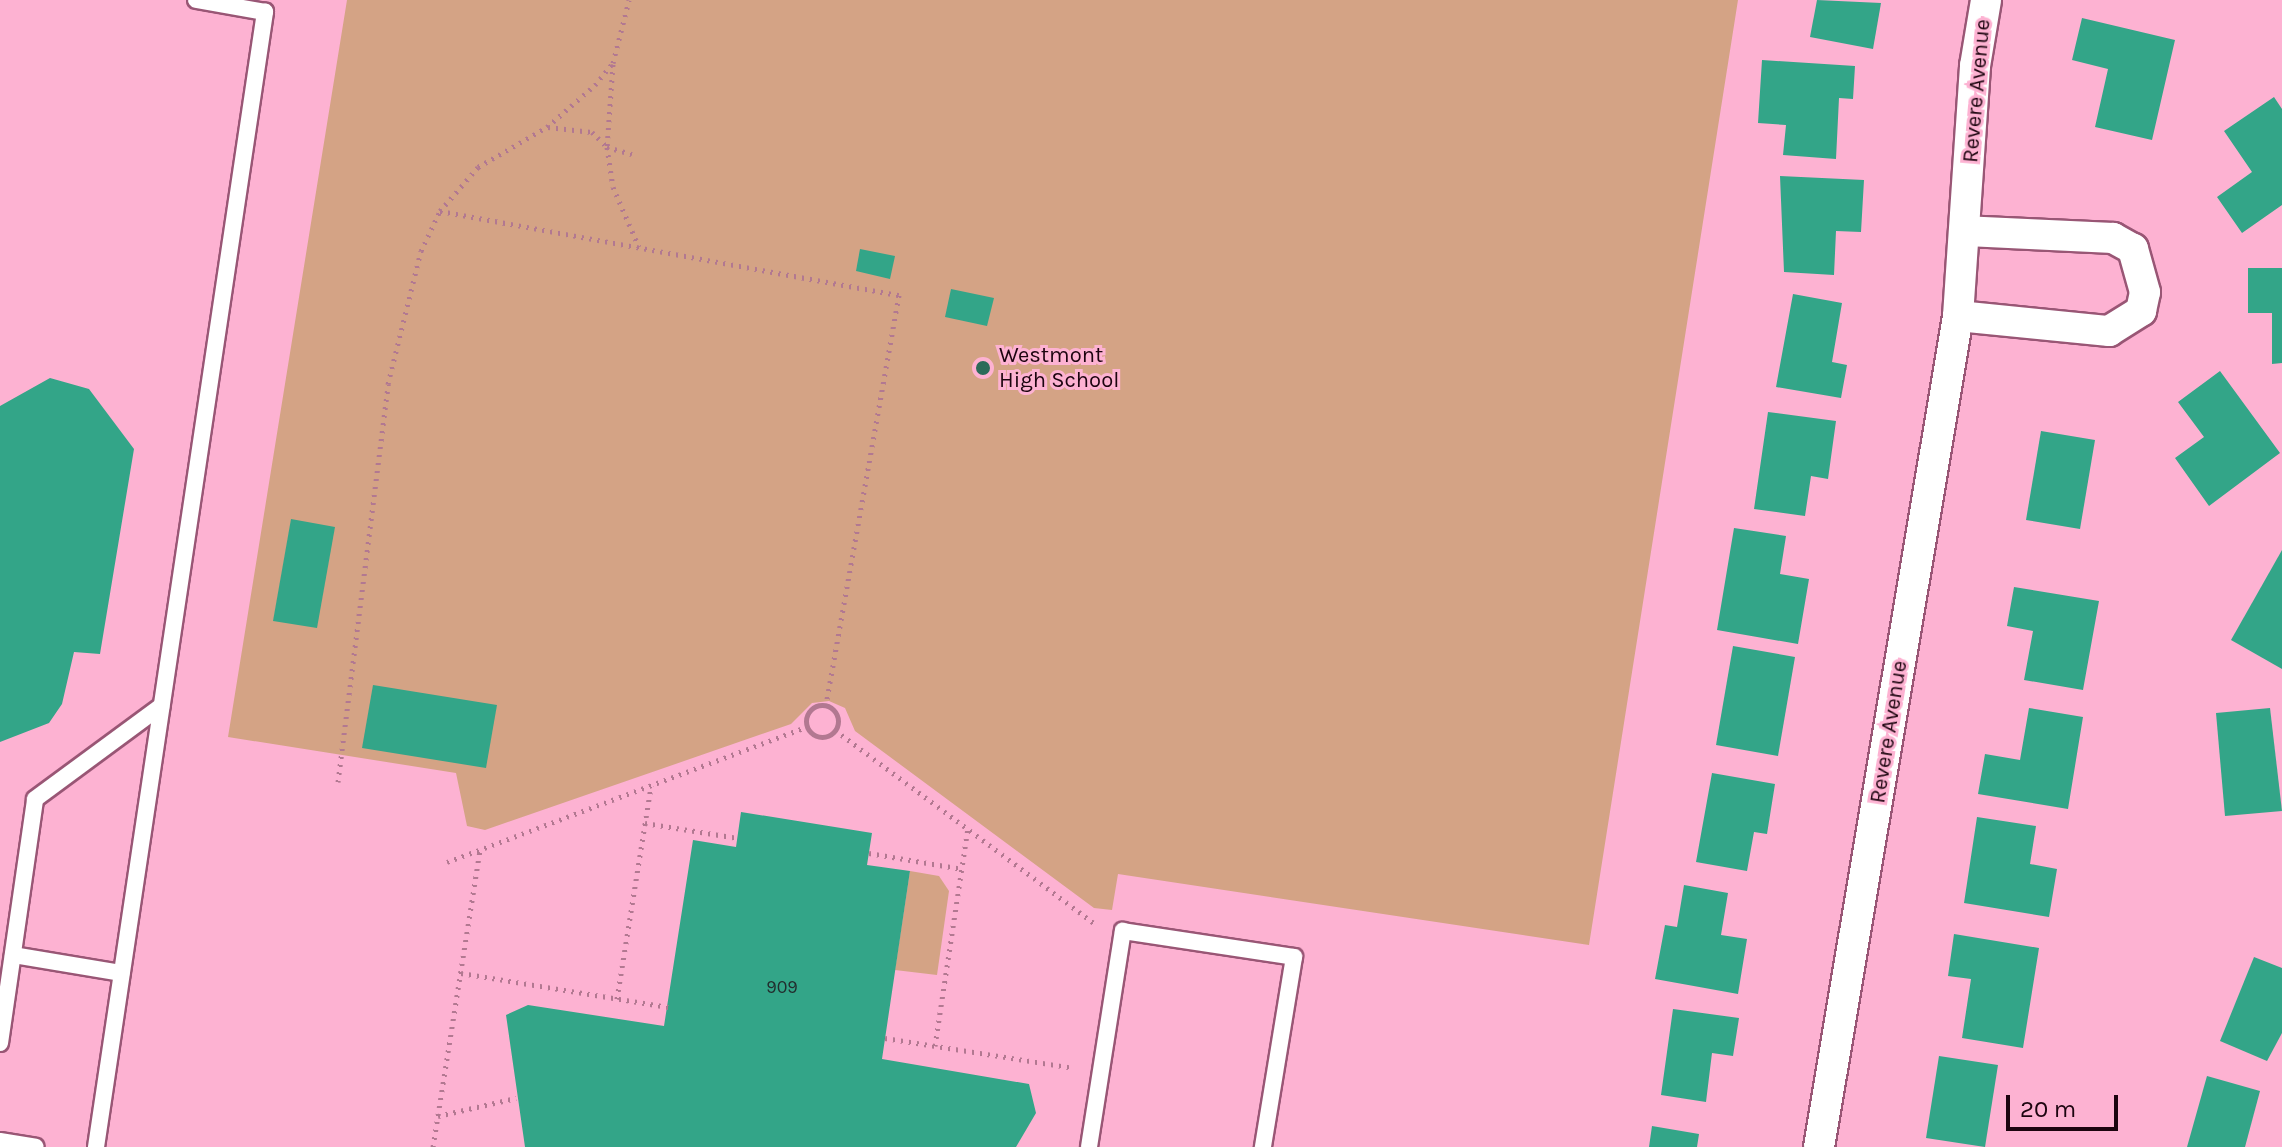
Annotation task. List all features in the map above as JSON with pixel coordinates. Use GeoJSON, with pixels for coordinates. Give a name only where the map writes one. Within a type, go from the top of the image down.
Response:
{"type":"FeatureCollection","features":[{"type":"Feature","properties":{"kind":"street","name":"Revere Avenue"},"geometry":{"type":"LineString","coordinates":[[1819,1147],[1958,316],[1967,231],[1975,66],[1986,0]]}},
{"type":"Feature","properties":{"kind":"street"},"geometry":{"type":"LineString","coordinates":[[1958,316],[2109,331],[2141,311],[2145,292],[2133,249],[2113,238],[1967,231]]}},
{"type":"Feature","properties":{"kind":"lane"},"geometry":{"type":"LineString","coordinates":[[96,1147],[265,12],[196,0]]}},
{"type":"Feature","properties":{"kind":"lane"},"geometry":{"type":"LineString","coordinates":[[0,1043],[35,799],[161,706]]}},
{"type":"Feature","properties":{"kind":"lane"},"geometry":{"type":"LineString","coordinates":[[1089,1147],[1123,931],[1294,957],[1263,1147]]}},
{"type":"Feature","properties":{"kind":"lane"},"geometry":{"type":"LineString","coordinates":[[13,955],[122,973]]}},
{"type":"Feature","properties":{"kind":"lane"},"geometry":{"type":"LineString","coordinates":[[0,1141],[36,1147]]}},
{"type":"Feature","properties":{"kind":"path"},"geometry":{"type":"LineString","coordinates":[[629,0],[613,63],[607,147],[613,187],[639,247]]}},
{"type":"Feature","properties":{"kind":"path"},"geometry":{"type":"LineString","coordinates":[[338,782],[388,384],[403,309],[440,211],[478,167],[547,127],[613,63]]}},
{"type":"Feature","properties":{"kind":"path"},"geometry":{"type":"LineString","coordinates":[[547,127],[592,132],[607,147],[632,154]]}},
{"type":"Feature","properties":{"kind":"path"},"geometry":{"type":"LineString","coordinates":[[440,211],[899,295],[826,705]]}},
{"type":"Feature","properties":{"kind":"path"},"geometry":{"type":"LineString","coordinates":[[807,727],[810,710],[826,705]]}},
{"type":"Feature","properties":{"kind":"path"},"geometry":{"type":"LineString","coordinates":[[826,705],[837,714],[835,730]]}},
{"type":"Feature","properties":{"kind":"path"},"geometry":{"type":"LineString","coordinates":[[807,727],[819,737],[835,730]]}},
{"type":"Feature","properties":{"kind":"path"},"geometry":{"type":"LineString","coordinates":[[447,862],[807,727]]}},
{"type":"Feature","properties":{"kind":"path"},"geometry":{"type":"LineString","coordinates":[[835,730],[1097,923],[1095,937]]}},
{"type":"Feature","properties":{"kind":"path"},"geometry":{"type":"LineString","coordinates":[[617,999],[651,785]]}},
{"type":"Feature","properties":{"kind":"path"},"geometry":{"type":"LineString","coordinates":[[645,823],[738,838]]}},
{"type":"Feature","properties":{"kind":"path"},"geometry":{"type":"LineString","coordinates":[[935,1046],[968,828]]}},
{"type":"Feature","properties":{"kind":"path"},"geometry":{"type":"LineString","coordinates":[[433,1147],[480,850]]}},
{"type":"Feature","properties":{"kind":"path"},"geometry":{"type":"LineString","coordinates":[[869,853],[963,869]]}},
{"type":"Feature","properties":{"kind":"path"},"geometry":{"type":"LineString","coordinates":[[461,973],[668,1007]]}},
{"type":"Feature","properties":{"kind":"path"},"geometry":{"type":"LineString","coordinates":[[885,1038],[1074,1068]]}},
{"type":"Feature","properties":{"kind":"path"},"geometry":{"type":"LineString","coordinates":[[1072,1084],[1077,1054]]}},
{"type":"Feature","properties":{"kind":"path"},"geometry":{"type":"LineString","coordinates":[[438,1116],[516,1098]]}},
{"type":"Feature","properties":{"kind":"shaded area","name":"Westmont High School"},"geometry":{"type":"Polygon","coordinates":[[[347,0],[1738,0],[1589,945],[1118,874],[1112,910],[1094,908],[855,731],[845,708],[829,701],[812,703],[791,724],[485,830],[467,826],[456,773],[228,737],[347,0]]]}},
{"type":"Feature","properties":{"kind":"shaded area"},"geometry":{"type":"Polygon","coordinates":[[[910,871],[939,876],[949,891],[937,975],[895,970],[910,871]]]}},
{"type":"Feature","properties":{"kind":"building"},"geometry":{"type":"Polygon","coordinates":[[[1817,0],[1881,3],[1873,49],[1810,37],[1817,0]]]}},
{"type":"Feature","properties":{"kind":"building"},"geometry":{"type":"Polygon","coordinates":[[[2082,18],[2175,40],[2152,140],[2095,127],[2108,69],[2072,60],[2082,18]]]}},
{"type":"Feature","properties":{"kind":"building"},"geometry":{"type":"Polygon","coordinates":[[[1762,60],[1855,66],[1853,99],[1839,98],[1836,159],[1783,155],[1786,125],[1758,123],[1762,60]]]}},
{"type":"Feature","properties":{"kind":"building"},"geometry":{"type":"Polygon","coordinates":[[[2274,97],[2282,109],[2282,205],[2242,233],[2217,197],[2252,172],[2224,131],[2274,97]]]}},
{"type":"Feature","properties":{"kind":"building"},"geometry":{"type":"Polygon","coordinates":[[[1780,176],[1864,180],[1861,232],[1836,231],[1834,275],[1784,272],[1780,176]]]}},
{"type":"Feature","properties":{"kind":"building"},"geometry":{"type":"Polygon","coordinates":[[[860,249],[895,256],[890,279],[856,271],[860,249]]]}},
{"type":"Feature","properties":{"kind":"building"},"geometry":{"type":"Polygon","coordinates":[[[2248,268],[2282,268],[2282,363],[2272,364],[2272,313],[2248,313],[2248,268]]]}},
{"type":"Feature","properties":{"kind":"building"},"geometry":{"type":"Polygon","coordinates":[[[951,289],[994,298],[987,326],[945,317],[951,289]]]}},
{"type":"Feature","properties":{"kind":"building"},"geometry":{"type":"Polygon","coordinates":[[[1793,294],[1842,303],[1832,362],[1847,365],[1841,398],[1776,387],[1793,294]]]}},
{"type":"Feature","properties":{"kind":"building"},"geometry":{"type":"Polygon","coordinates":[[[2220,371],[2280,453],[2209,506],[2175,458],[2204,437],[2178,402],[2220,371]]]}},
{"type":"Feature","properties":{"kind":"building"},"geometry":{"type":"Polygon","coordinates":[[[50,378],[89,389],[134,449],[100,654],[74,652],[62,704],[49,723],[0,742],[0,406],[50,378]]]}},
{"type":"Feature","properties":{"kind":"building"},"geometry":{"type":"Polygon","coordinates":[[[1768,412],[1836,421],[1828,479],[1811,476],[1805,516],[1754,509],[1768,412]]]}},
{"type":"Feature","properties":{"kind":"building"},"geometry":{"type":"Polygon","coordinates":[[[2041,431],[2095,440],[2080,529],[2026,520],[2041,431]]]}},
{"type":"Feature","properties":{"kind":"building"},"geometry":{"type":"Polygon","coordinates":[[[291,519],[335,527],[317,628],[273,621],[291,519]]]}},
{"type":"Feature","properties":{"kind":"building"},"geometry":{"type":"Polygon","coordinates":[[[1734,528],[1786,536],[1780,574],[1809,579],[1798,644],[1717,630],[1734,528]]]}},
{"type":"Feature","properties":{"kind":"building"},"geometry":{"type":"Polygon","coordinates":[[[2282,550],[2282,669],[2231,640],[2282,550]]]}},
{"type":"Feature","properties":{"kind":"building"},"geometry":{"type":"Polygon","coordinates":[[[2014,587],[2099,601],[2083,690],[2024,680],[2033,631],[2007,626],[2014,587]]]}},
{"type":"Feature","properties":{"kind":"building"},"geometry":{"type":"Polygon","coordinates":[[[1733,646],[1795,657],[1778,756],[1716,745],[1733,646]]]}},
{"type":"Feature","properties":{"kind":"building"},"geometry":{"type":"Polygon","coordinates":[[[373,685],[497,705],[486,768],[362,748],[373,685]]]}},
{"type":"Feature","properties":{"kind":"building"},"geometry":{"type":"Polygon","coordinates":[[[2029,708],[2083,717],[2068,809],[1978,794],[1985,754],[2020,760],[2029,708]]]}},
{"type":"Feature","properties":{"kind":"building"},"geometry":{"type":"Polygon","coordinates":[[[2270,708],[2282,811],[2225,816],[2216,713],[2270,708]]]}},
{"type":"Feature","properties":{"kind":"building"},"geometry":{"type":"Polygon","coordinates":[[[1712,773],[1775,784],[1767,834],[1754,832],[1747,871],[1696,862],[1712,773]]]}},
{"type":"Feature","properties":{"kind":"building"},"geometry":{"type":"Polygon","coordinates":[[[741,812],[872,833],[867,865],[910,871],[882,1059],[1029,1084],[1036,1113],[1016,1147],[525,1147],[506,1015],[528,1005],[664,1026],[693,840],[736,847],[741,812]]]}},
{"type":"Feature","properties":{"kind":"building"},"geometry":{"type":"Polygon","coordinates":[[[1977,817],[2036,826],[2030,864],[2057,869],[2049,917],[1964,903],[1977,817]]]}},
{"type":"Feature","properties":{"kind":"building"},"geometry":{"type":"Polygon","coordinates":[[[1684,885],[1728,893],[1721,935],[1747,939],[1738,994],[1655,979],[1665,925],[1677,927],[1684,885]]]}},
{"type":"Feature","properties":{"kind":"building"},"geometry":{"type":"Polygon","coordinates":[[[1954,934],[2039,948],[2023,1048],[1962,1038],[1971,979],[1948,976],[1954,934]]]}},
{"type":"Feature","properties":{"kind":"building"},"geometry":{"type":"Polygon","coordinates":[[[2254,957],[2282,968],[2282,1033],[2267,1061],[2220,1041],[2254,957]]]}},
{"type":"Feature","properties":{"kind":"building"},"geometry":{"type":"Polygon","coordinates":[[[1673,1009],[1739,1018],[1733,1056],[1712,1053],[1706,1102],[1661,1095],[1673,1009]]]}},
{"type":"Feature","properties":{"kind":"building"},"geometry":{"type":"Polygon","coordinates":[[[1939,1056],[1998,1065],[1985,1147],[1926,1138],[1939,1056]]]}},
{"type":"Feature","properties":{"kind":"building"},"geometry":{"type":"Polygon","coordinates":[[[2207,1076],[2260,1091],[2245,1147],[2187,1147],[2207,1076]]]}},
{"type":"Feature","properties":{"kind":"building"},"geometry":{"type":"Polygon","coordinates":[[[1652,1126],[1699,1134],[1697,1147],[1649,1147],[1652,1126]]]}},
{"type":"Feature","properties":{"kind":"place","name":"Westmont High School"},"geometry":{"type":"Point","coordinates":[983,368]}}]}
